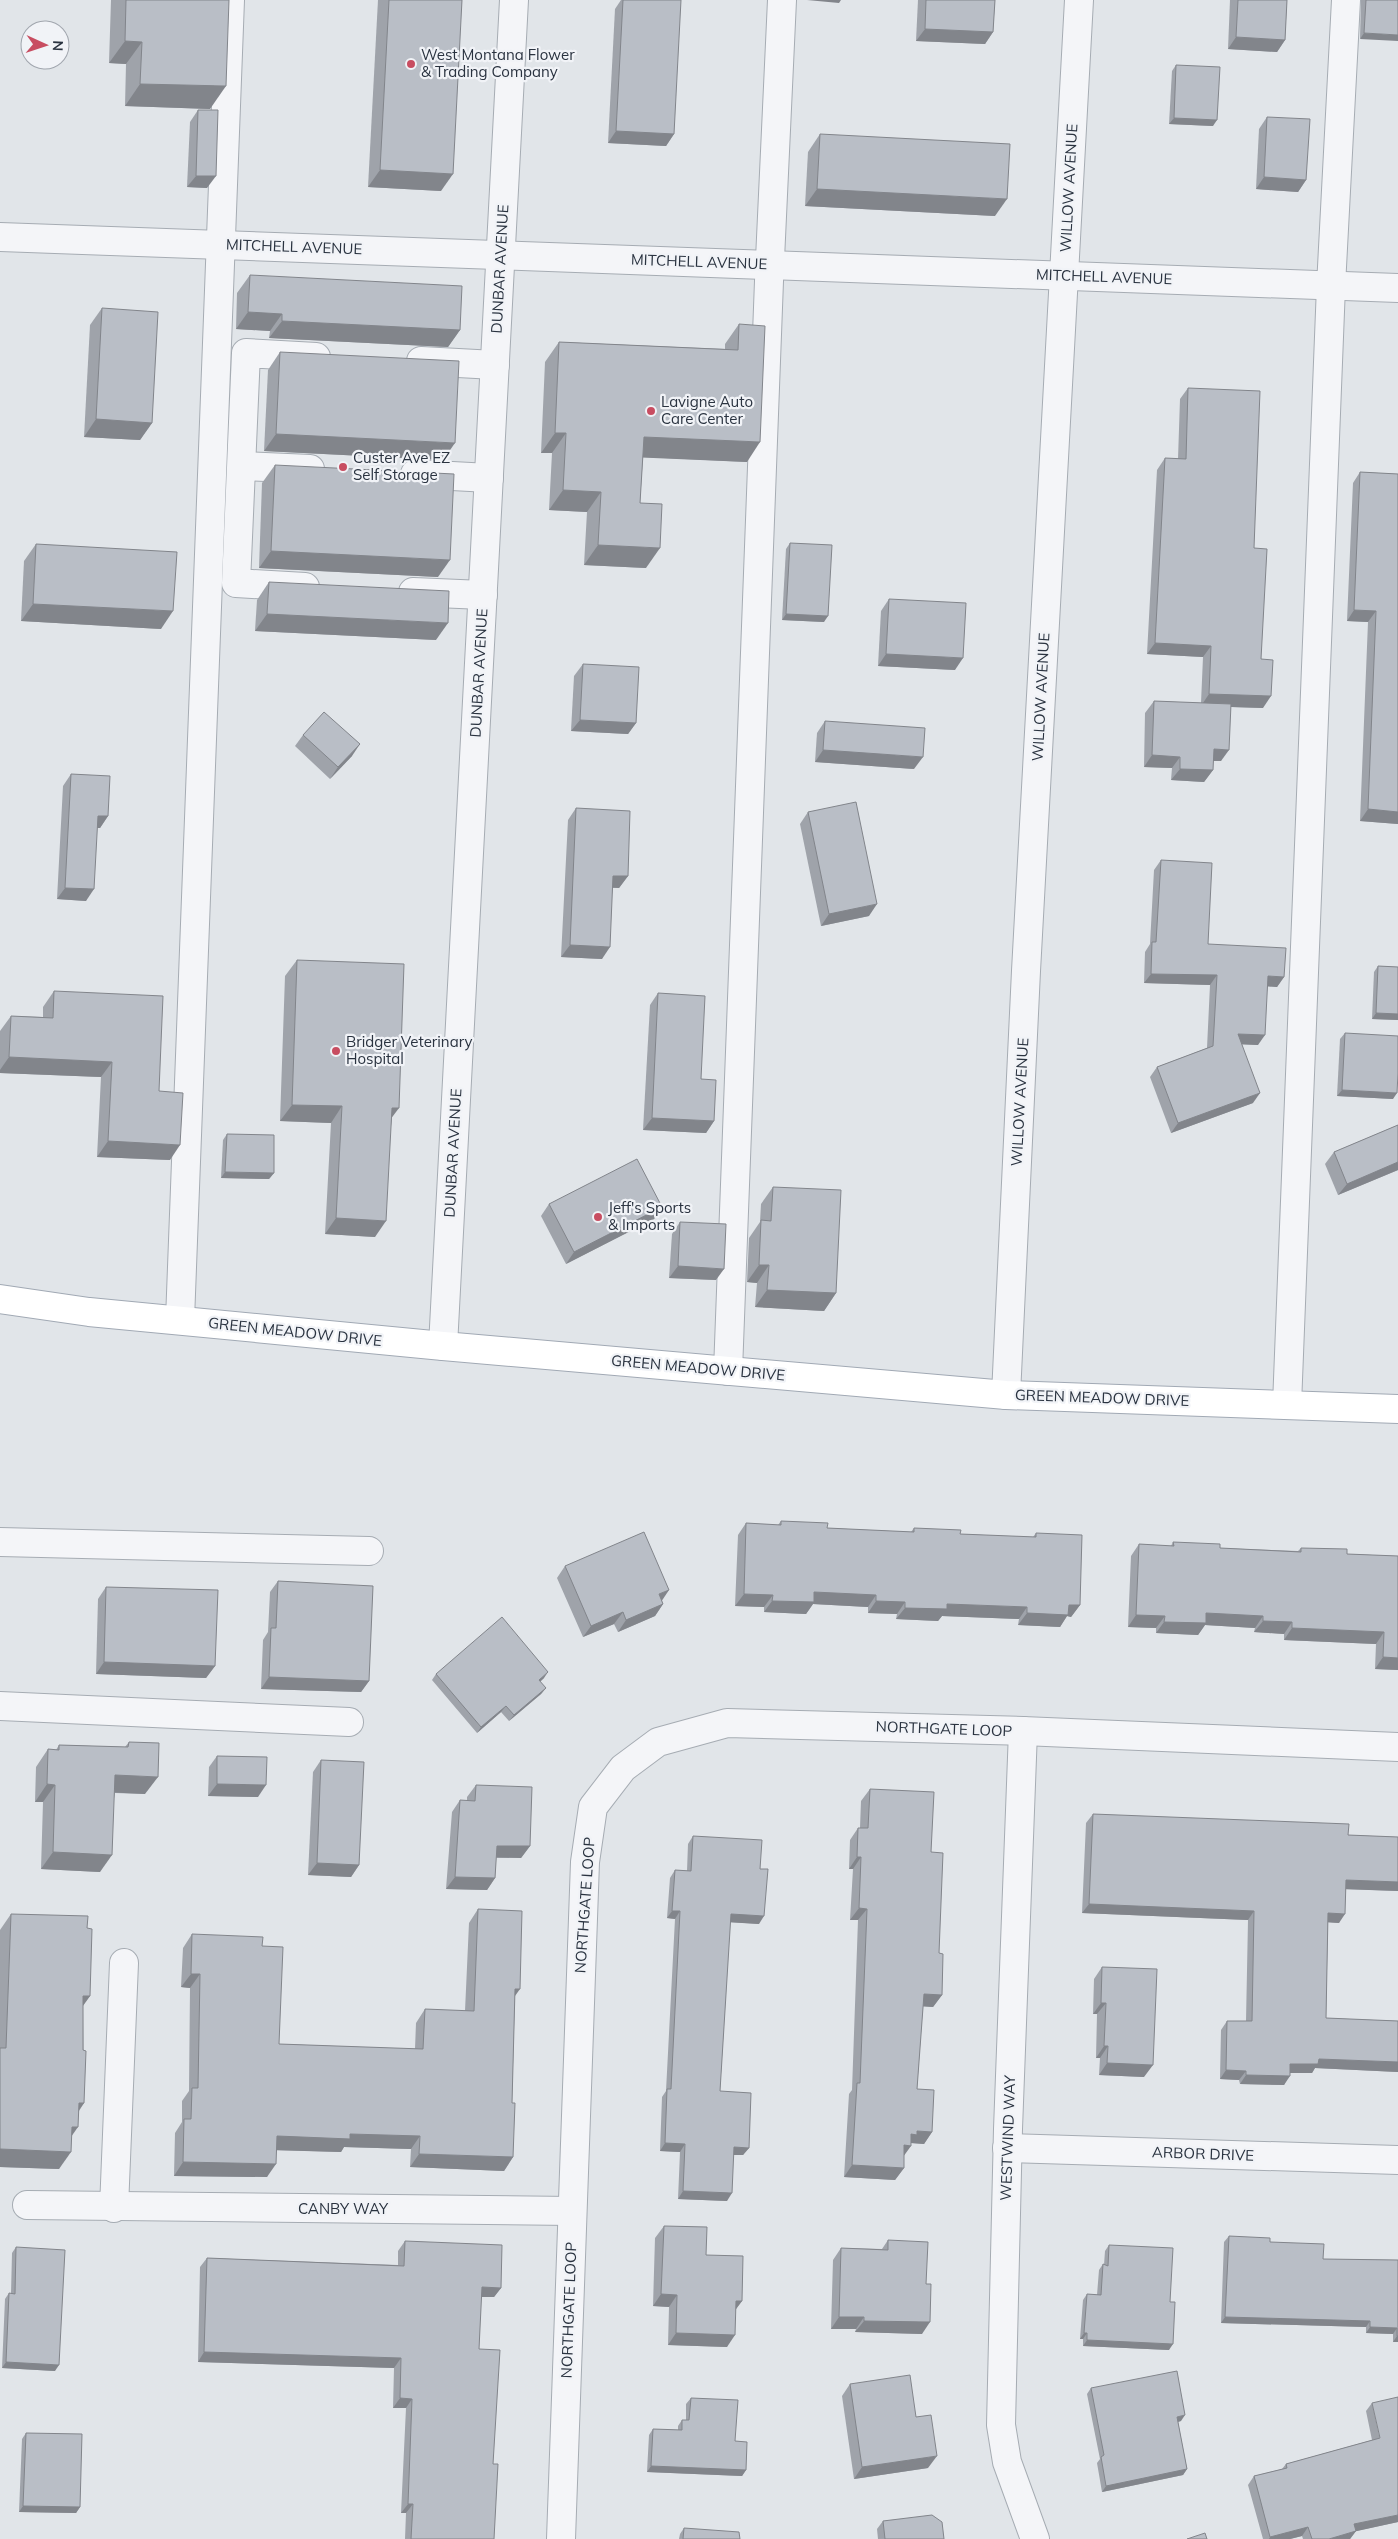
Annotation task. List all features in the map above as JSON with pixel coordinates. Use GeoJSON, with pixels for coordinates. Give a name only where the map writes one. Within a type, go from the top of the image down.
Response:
{"type":"FeatureCollection","features":[{"type":"Feature","properties":{"kind":"main road","name":"GREEN MEADOW DRIVE"},"geometry":{"type":"LineString","coordinates":[[0,1299],[89,1312],[443,1346],[1006,1395],[1398,1409]]}},
{"type":"Feature","properties":{"kind":"street"},"geometry":{"type":"LineString","coordinates":[[180,1320],[230,0]]}},
{"type":"Feature","properties":{"kind":"street","name":"DUNBAR AVENUE"},"geometry":{"type":"LineString","coordinates":[[443,1346],[514,0]]}},
{"type":"Feature","properties":{"kind":"street"},"geometry":{"type":"LineString","coordinates":[[728,1371],[770,265],[782,0]]}},
{"type":"Feature","properties":{"kind":"street","name":"WILLOW AVENUE"},"geometry":{"type":"LineString","coordinates":[[1006,1395],[1026,961],[1079,0]]}},
{"type":"Feature","properties":{"kind":"street"},"geometry":{"type":"LineString","coordinates":[[1288,1405],[1331,286],[1346,0]]}},
{"type":"Feature","properties":{"kind":"street","name":"MITCHELL AVENUE"},"geometry":{"type":"LineString","coordinates":[[0,237],[1398,288]]}},
{"type":"Feature","properties":{"kind":"street"},"geometry":{"type":"LineString","coordinates":[[335,588],[236,583],[246,353],[346,358]]}},
{"type":"Feature","properties":{"kind":"street"},"geometry":{"type":"LineString","coordinates":[[395,360],[495,365]]}},
{"type":"Feature","properties":{"kind":"street"},"geometry":{"type":"LineString","coordinates":[[242,466],[331,470]]}},
{"type":"Feature","properties":{"kind":"street"},"geometry":{"type":"LineString","coordinates":[[390,473],[489,478]]}},
{"type":"Feature","properties":{"kind":"street"},"geometry":{"type":"LineString","coordinates":[[384,590],[483,595]]}},
{"type":"Feature","properties":{"kind":"street"},"geometry":{"type":"LineString","coordinates":[[0,1542],[369,1551]]}},
{"type":"Feature","properties":{"kind":"street"},"geometry":{"type":"LineString","coordinates":[[0,1706],[350,1722]]}},
{"type":"Feature","properties":{"kind":"street","name":"NORTHGATE LOOP"},"geometry":{"type":"LineString","coordinates":[[561,2539],[584,1862],[593,1807],[623,1768],[658,1742],[727,1723],[1022,1731],[1398,1748]]}},
{"type":"Feature","properties":{"kind":"street","name":"WESTWIND WAY"},"geometry":{"type":"LineString","coordinates":[[1022,1731],[1007,2148],[1001,2425],[1007,2462],[1034,2539]]}},
{"type":"Feature","properties":{"kind":"street"},"geometry":{"type":"LineString","coordinates":[[114,2208],[124,1963]]}},
{"type":"Feature","properties":{"kind":"street","name":"ARBOR DRIVE"},"geometry":{"type":"LineString","coordinates":[[1007,2148],[1398,2160]]}},
{"type":"Feature","properties":{"kind":"street","name":"CANBY WAY"},"geometry":{"type":"LineString","coordinates":[[28,2205],[114,2208],[572,2211]]}},
{"type":"Feature","properties":{"kind":"building"},"geometry":{"type":"Polygon","coordinates":[[[126,0],[229,0],[226,86],[140,84],[142,42],[125,41],[126,0]]]}},
{"type":"Feature","properties":{"kind":"building","name":"West Montana Flower & Trading Company"},"geometry":{"type":"Polygon","coordinates":[[[389,0],[462,0],[453,174],[380,170],[389,0]]]}},
{"type":"Feature","properties":{"kind":"building"},"geometry":{"type":"Polygon","coordinates":[[[623,0],[681,0],[674,134],[616,131],[623,0]]]}},
{"type":"Feature","properties":{"kind":"building"},"geometry":{"type":"Polygon","coordinates":[[[926,0],[995,0],[993,32],[925,29],[926,0]]]}},
{"type":"Feature","properties":{"kind":"building"},"geometry":{"type":"Polygon","coordinates":[[[1238,0],[1287,0],[1285,40],[1236,37],[1238,0]]]}},
{"type":"Feature","properties":{"kind":"building"},"geometry":{"type":"Polygon","coordinates":[[[1366,0],[1398,0],[1398,35],[1364,33],[1366,0]]]}},
{"type":"Feature","properties":{"kind":"building"},"geometry":{"type":"Polygon","coordinates":[[[1176,65],[1220,67],[1217,120],[1174,118],[1176,65]]]}},
{"type":"Feature","properties":{"kind":"building"},"geometry":{"type":"Polygon","coordinates":[[[198,110],[218,110],[216,176],[196,176],[198,110]]]}},
{"type":"Feature","properties":{"kind":"building"},"geometry":{"type":"Polygon","coordinates":[[[1267,117],[1310,119],[1306,180],[1264,177],[1267,117]]]}},
{"type":"Feature","properties":{"kind":"building"},"geometry":{"type":"Polygon","coordinates":[[[820,134],[1010,144],[1007,199],[817,189],[820,134]]]}},
{"type":"Feature","properties":{"kind":"building"},"geometry":{"type":"Polygon","coordinates":[[[250,275],[462,286],[460,330],[282,321],[282,314],[248,312],[250,275]]]}},
{"type":"Feature","properties":{"kind":"building"},"geometry":{"type":"Polygon","coordinates":[[[102,308],[158,312],[152,423],[96,419],[102,308]]]}},
{"type":"Feature","properties":{"kind":"building","name":"Lavigne Auto Care Center"},"geometry":{"type":"Polygon","coordinates":[[[739,324],[765,326],[760,442],[644,437],[640,503],[662,504],[660,548],[598,545],[601,492],[563,490],[566,433],[555,433],[559,342],[738,350],[739,324]]]}},
{"type":"Feature","properties":{"kind":"building"},"geometry":{"type":"Polygon","coordinates":[[[280,352],[459,361],[455,443],[276,434],[280,352]]]}},
{"type":"Feature","properties":{"kind":"building"},"geometry":{"type":"Polygon","coordinates":[[[1188,388],[1260,391],[1254,548],[1267,549],[1261,659],[1273,660],[1271,696],[1209,694],[1211,646],[1155,643],[1165,458],[1186,459],[1188,388]]]}},
{"type":"Feature","properties":{"kind":"building"},"geometry":{"type":"Polygon","coordinates":[[[275,465],[454,474],[450,560],[271,551],[275,465]]]}},
{"type":"Feature","properties":{"kind":"building"},"geometry":{"type":"Polygon","coordinates":[[[1360,472],[1398,474],[1398,812],[1368,809],[1376,611],[1354,610],[1360,472]]]}},
{"type":"Feature","properties":{"kind":"building"},"geometry":{"type":"Polygon","coordinates":[[[790,543],[832,545],[828,616],[786,614],[790,543]]]}},
{"type":"Feature","properties":{"kind":"building"},"geometry":{"type":"Polygon","coordinates":[[[36,544],[177,552],[173,611],[33,604],[36,544]]]}},
{"type":"Feature","properties":{"kind":"building"},"geometry":{"type":"Polygon","coordinates":[[[269,582],[449,591],[448,623],[267,614],[269,582]]]}},
{"type":"Feature","properties":{"kind":"building"},"geometry":{"type":"Polygon","coordinates":[[[889,599],[966,603],[963,658],[886,654],[889,599]]]}},
{"type":"Feature","properties":{"kind":"building"},"geometry":{"type":"Polygon","coordinates":[[[583,664],[639,667],[636,723],[580,720],[583,664]]]}},
{"type":"Feature","properties":{"kind":"building"},"geometry":{"type":"Polygon","coordinates":[[[1154,701],[1231,704],[1229,750],[1214,749],[1213,770],[1180,769],[1180,757],[1152,755],[1154,701]]]}},
{"type":"Feature","properties":{"kind":"building"},"geometry":{"type":"Polygon","coordinates":[[[324,712],[360,744],[338,767],[303,735],[324,712]]]}},
{"type":"Feature","properties":{"kind":"building"},"geometry":{"type":"Polygon","coordinates":[[[825,721],[925,728],[923,757],[823,750],[825,721]]]}},
{"type":"Feature","properties":{"kind":"building"},"geometry":{"type":"Polygon","coordinates":[[[71,774],[110,776],[108,816],[98,816],[94,889],[65,888],[71,774]]]}},
{"type":"Feature","properties":{"kind":"building"},"geometry":{"type":"Polygon","coordinates":[[[856,802],[877,904],[829,914],[808,812],[856,802]]]}},
{"type":"Feature","properties":{"kind":"building"},"geometry":{"type":"Polygon","coordinates":[[[576,808],[630,811],[628,876],[613,876],[610,947],[570,945],[576,808]]]}},
{"type":"Feature","properties":{"kind":"building"},"geometry":{"type":"Polygon","coordinates":[[[1161,860],[1212,863],[1208,944],[1286,948],[1284,977],[1268,976],[1265,1035],[1238,1034],[1260,1093],[1178,1123],[1157,1067],[1213,1046],[1217,975],[1151,974],[1152,942],[1156,942],[1161,860]]]}},
{"type":"Feature","properties":{"kind":"building","name":"Bridger Veterinary Hospital"},"geometry":{"type":"Polygon","coordinates":[[[297,960],[404,964],[399,1108],[392,1108],[386,1221],[336,1218],[342,1106],[292,1105],[297,960]]]}},
{"type":"Feature","properties":{"kind":"building"},"geometry":{"type":"Polygon","coordinates":[[[1378,966],[1398,967],[1398,1014],[1376,1013],[1378,966]]]}},
{"type":"Feature","properties":{"kind":"building"},"geometry":{"type":"Polygon","coordinates":[[[54,991],[163,996],[159,1091],[183,1093],[180,1145],[108,1141],[112,1062],[9,1057],[11,1016],[53,1018],[54,991]]]}},
{"type":"Feature","properties":{"kind":"building"},"geometry":{"type":"Polygon","coordinates":[[[658,993],[705,996],[701,1079],[716,1080],[714,1121],[652,1118],[658,993]]]}},
{"type":"Feature","properties":{"kind":"building"},"geometry":{"type":"Polygon","coordinates":[[[1345,1033],[1398,1036],[1397,1093],[1342,1090],[1345,1033]]]}},
{"type":"Feature","properties":{"kind":"building"},"geometry":{"type":"Polygon","coordinates":[[[1398,1125],[1398,1162],[1347,1184],[1334,1152],[1398,1125]]]}},
{"type":"Feature","properties":{"kind":"building"},"geometry":{"type":"Polygon","coordinates":[[[227,1134],[274,1135],[274,1173],[225,1172],[227,1134]]]}},
{"type":"Feature","properties":{"kind":"building","name":"Jeff's Sports & Imports"},"geometry":{"type":"Polygon","coordinates":[[[637,1159],[662,1207],[574,1252],[549,1204],[637,1159]]]}},
{"type":"Feature","properties":{"kind":"building"},"geometry":{"type":"Polygon","coordinates":[[[773,1187],[841,1190],[836,1293],[767,1290],[769,1265],[759,1265],[761,1220],[771,1221],[773,1187]]]}},
{"type":"Feature","properties":{"kind":"building"},"geometry":{"type":"Polygon","coordinates":[[[680,1222],[726,1224],[724,1269],[678,1266],[680,1222]]]}},
{"type":"Feature","properties":{"kind":"building"},"geometry":{"type":"Polygon","coordinates":[[[781,1521],[828,1523],[827,1528],[914,1532],[914,1528],[961,1530],[960,1534],[1036,1537],[1036,1533],[1082,1535],[1080,1605],[1069,1605],[1068,1615],[1027,1613],[1027,1607],[947,1604],[947,1609],[905,1608],[905,1602],[876,1601],[876,1595],[814,1592],[814,1602],[772,1601],[773,1595],[744,1594],[746,1523],[781,1525],[781,1521]]]}},
{"type":"Feature","properties":{"kind":"building"},"geometry":{"type":"Polygon","coordinates":[[[644,1532],[669,1590],[659,1594],[663,1604],[626,1620],[623,1612],[591,1626],[565,1566],[644,1532]]]}},
{"type":"Feature","properties":{"kind":"building"},"geometry":{"type":"Polygon","coordinates":[[[1173,1542],[1220,1544],[1220,1548],[1301,1552],[1301,1548],[1347,1549],[1347,1554],[1398,1556],[1398,1658],[1383,1657],[1384,1632],[1292,1628],[1292,1622],[1263,1621],[1263,1616],[1206,1613],[1206,1623],[1164,1622],[1165,1616],[1136,1615],[1139,1544],[1174,1546],[1173,1542]]]}},
{"type":"Feature","properties":{"kind":"building"},"geometry":{"type":"Polygon","coordinates":[[[278,1581],[373,1586],[369,1681],[269,1677],[271,1628],[276,1628],[278,1581]]]}},
{"type":"Feature","properties":{"kind":"building"},"geometry":{"type":"Polygon","coordinates":[[[106,1587],[218,1590],[215,1666],[104,1662],[106,1587]]]}},
{"type":"Feature","properties":{"kind":"building"},"geometry":{"type":"Polygon","coordinates":[[[502,1617],[548,1672],[539,1680],[546,1688],[514,1715],[506,1706],[481,1727],[436,1674],[502,1617]]]}},
{"type":"Feature","properties":{"kind":"building"},"geometry":{"type":"Polygon","coordinates":[[[129,1742],[159,1743],[158,1777],[115,1775],[112,1855],[53,1852],[55,1785],[47,1784],[48,1749],[59,1750],[59,1745],[128,1747],[129,1742]]]}},
{"type":"Feature","properties":{"kind":"building"},"geometry":{"type":"Polygon","coordinates":[[[217,1756],[267,1757],[266,1785],[217,1784],[217,1756]]]}},
{"type":"Feature","properties":{"kind":"building"},"geometry":{"type":"Polygon","coordinates":[[[321,1760],[364,1762],[359,1865],[317,1863],[321,1760]]]}},
{"type":"Feature","properties":{"kind":"building"},"geometry":{"type":"Polygon","coordinates":[[[476,1785],[532,1787],[530,1846],[497,1846],[495,1878],[455,1877],[460,1800],[475,1801],[476,1785]]]}},
{"type":"Feature","properties":{"kind":"building"},"geometry":{"type":"Polygon","coordinates":[[[870,1789],[934,1792],[931,1852],[943,1853],[939,1953],[943,1954],[942,1995],[924,1994],[917,2089],[934,2090],[932,2132],[917,2131],[917,2135],[911,2134],[911,2146],[904,2145],[904,2168],[852,2165],[857,2083],[860,2083],[867,1909],[859,1908],[861,1857],[857,1857],[858,1828],[868,1828],[870,1789]]]}},
{"type":"Feature","properties":{"kind":"building"},"geometry":{"type":"Polygon","coordinates":[[[1093,1814],[1349,1824],[1348,1835],[1398,1837],[1398,1882],[1346,1880],[1345,1914],[1328,1913],[1326,2018],[1398,2021],[1398,2062],[1319,2059],[1318,2064],[1290,2064],[1290,2076],[1246,2075],[1246,2071],[1226,2070],[1227,2021],[1252,2021],[1254,1911],[1089,1904],[1093,1814]]]}},
{"type":"Feature","properties":{"kind":"building"},"geometry":{"type":"Polygon","coordinates":[[[693,1836],[762,1840],[760,1869],[768,1869],[764,1916],[731,1914],[720,2091],[751,2093],[749,2148],[734,2147],[732,2193],[683,2191],[685,2144],[665,2143],[667,2089],[671,2089],[680,1911],[672,1911],[675,1870],[691,1871],[693,1836]]]}},
{"type":"Feature","properties":{"kind":"building"},"geometry":{"type":"Polygon","coordinates":[[[478,1909],[522,1911],[520,1989],[515,1989],[512,2103],[515,2103],[513,2157],[419,2154],[420,2136],[350,2134],[350,2139],[277,2136],[276,2164],[183,2162],[184,2119],[191,2119],[192,2088],[198,2088],[200,1974],[191,1974],[192,1934],[263,1937],[262,1946],[283,1947],[279,2044],[423,2049],[425,2009],[474,2011],[478,1909]]]}},
{"type":"Feature","properties":{"kind":"building"},"geometry":{"type":"Polygon","coordinates":[[[11,1914],[88,1916],[87,1928],[92,1929],[90,1996],[83,1996],[83,2050],[86,2051],[84,2103],[79,2103],[78,2127],[72,2127],[71,2152],[0,2149],[0,2048],[6,2048],[11,1914]]]}},
{"type":"Feature","properties":{"kind":"building"},"geometry":{"type":"Polygon","coordinates":[[[1102,1967],[1157,1969],[1153,2065],[1107,2063],[1108,2046],[1104,2046],[1106,2003],[1101,2003],[1102,1967]]]}},
{"type":"Feature","properties":{"kind":"building"},"geometry":{"type":"Polygon","coordinates":[[[664,2226],[707,2227],[706,2255],[743,2256],[742,2301],[736,2301],[735,2335],[676,2333],[677,2295],[661,2294],[664,2226]]]}},
{"type":"Feature","properties":{"kind":"building"},"geometry":{"type":"Polygon","coordinates":[[[1229,2236],[1270,2238],[1270,2242],[1324,2244],[1323,2259],[1398,2260],[1398,2336],[1397,2328],[1370,2327],[1370,2321],[1225,2317],[1229,2236]]]}},
{"type":"Feature","properties":{"kind":"building"},"geometry":{"type":"Polygon","coordinates":[[[888,2240],[928,2242],[926,2284],[931,2284],[930,2322],[864,2321],[864,2317],[839,2317],[841,2248],[888,2250],[888,2240]]]}},
{"type":"Feature","properties":{"kind":"building"},"geometry":{"type":"Polygon","coordinates":[[[405,2241],[502,2245],[501,2288],[482,2287],[479,2349],[500,2350],[493,2464],[498,2464],[494,2539],[411,2539],[413,2504],[408,2504],[412,2399],[400,2398],[401,2358],[204,2352],[207,2258],[404,2266],[405,2241]]]}},
{"type":"Feature","properties":{"kind":"building"},"geometry":{"type":"Polygon","coordinates":[[[1109,2245],[1173,2248],[1170,2302],[1175,2302],[1173,2344],[1087,2340],[1087,2333],[1084,2333],[1087,2294],[1101,2295],[1103,2264],[1108,2266],[1109,2245]]]}},
{"type":"Feature","properties":{"kind":"building"},"geometry":{"type":"Polygon","coordinates":[[[16,2247],[65,2250],[59,2365],[6,2362],[9,2293],[15,2294],[16,2247]]]}},
{"type":"Feature","properties":{"kind":"building"},"geometry":{"type":"Polygon","coordinates":[[[1177,2371],[1185,2415],[1177,2417],[1187,2469],[1106,2486],[1101,2457],[1104,2455],[1091,2388],[1177,2371]]]}},
{"type":"Feature","properties":{"kind":"building"},"geometry":{"type":"Polygon","coordinates":[[[910,2375],[916,2417],[931,2415],[937,2456],[862,2467],[850,2384],[910,2375]]]}},
{"type":"Feature","properties":{"kind":"building"},"geometry":{"type":"Polygon","coordinates":[[[1398,2397],[1398,2515],[1354,2524],[1356,2531],[1329,2539],[1312,2539],[1308,2527],[1270,2537],[1254,2476],[1287,2468],[1286,2464],[1380,2438],[1372,2403],[1398,2397]]]}},
{"type":"Feature","properties":{"kind":"building"},"geometry":{"type":"Polygon","coordinates":[[[691,2398],[738,2400],[735,2441],[747,2442],[746,2470],[651,2466],[653,2429],[682,2430],[682,2420],[689,2420],[691,2398]]]}},
{"type":"Feature","properties":{"kind":"building"},"geometry":{"type":"Polygon","coordinates":[[[26,2433],[82,2434],[80,2507],[23,2506],[26,2433]]]}},
{"type":"Feature","properties":{"kind":"building"},"geometry":{"type":"Polygon","coordinates":[[[932,2515],[942,2522],[944,2539],[885,2539],[883,2521],[932,2515]]]}},
{"type":"Feature","properties":{"kind":"building"},"geometry":{"type":"Polygon","coordinates":[[[684,2528],[739,2532],[740,2539],[683,2539],[684,2528]]]}},
{"type":"Feature","properties":{"kind":"building"},"geometry":{"type":"Polygon","coordinates":[[[1205,2533],[1207,2539],[1187,2539],[1205,2533]]]}},
{"type":"Feature","properties":{"kind":"place","name":"West Montana Flower & Trading Company"},"geometry":{"type":"Point","coordinates":[411,64]}},
{"type":"Feature","properties":{"kind":"place","name":"Lavigne Auto Care Center"},"geometry":{"type":"Point","coordinates":[651,411]}},
{"type":"Feature","properties":{"kind":"place","name":"Custer Ave EZ Self Storage"},"geometry":{"type":"Point","coordinates":[343,467]}},
{"type":"Feature","properties":{"kind":"place","name":"Bridger Veterinary Hospital"},"geometry":{"type":"Point","coordinates":[336,1051]}},
{"type":"Feature","properties":{"kind":"place","name":"Jeff's Sports & Imports"},"geometry":{"type":"Point","coordinates":[598,1217]}}]}
